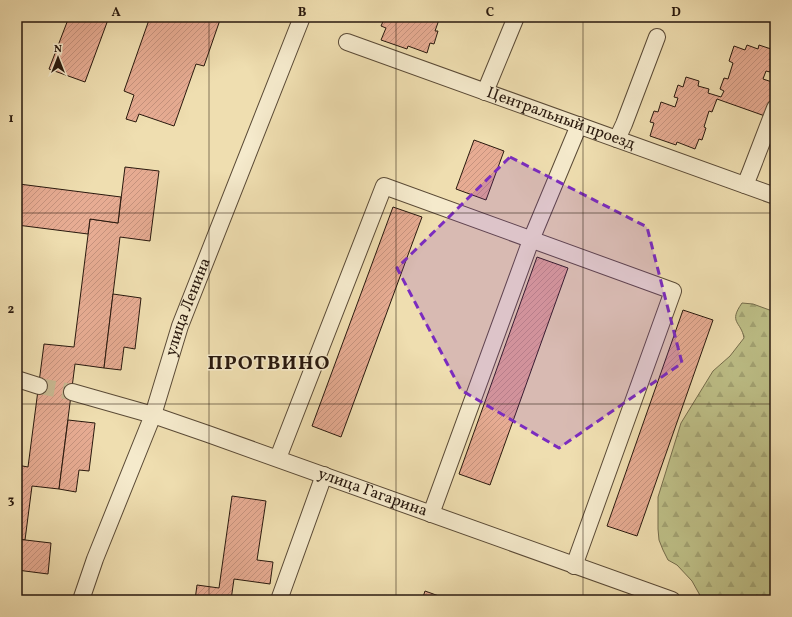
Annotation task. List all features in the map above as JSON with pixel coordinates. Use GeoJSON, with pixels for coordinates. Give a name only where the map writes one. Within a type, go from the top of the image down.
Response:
{"type":"FeatureCollection","features":[{"type":"Feature","properties":{"kind":"street","name":"улица Ленина"},"geometry":{"type":"LineString","coordinates":[[81,600],[95,559],[153,415],[180,326],[302,17]]}},
{"type":"Feature","properties":{"kind":"street"},"geometry":{"type":"LineString","coordinates":[[485,92],[516,17]]}},
{"type":"Feature","properties":{"kind":"street"},"geometry":{"type":"LineString","coordinates":[[616,139],[624,124],[657,38]]}},
{"type":"Feature","properties":{"kind":"street","name":"Центральный проезд"},"geometry":{"type":"LineString","coordinates":[[347,42],[775,196]]}},
{"type":"Feature","properties":{"kind":"street"},"geometry":{"type":"LineString","coordinates":[[745,185],[775,108]]}},
{"type":"Feature","properties":{"kind":"street"},"geometry":{"type":"LineString","coordinates":[[431,514],[531,240],[578,125]]}},
{"type":"Feature","properties":{"kind":"street"},"geometry":{"type":"LineString","coordinates":[[278,458],[384,186],[673,291],[574,566]]}},
{"type":"Feature","properties":{"kind":"street"},"geometry":{"type":"LineString","coordinates":[[17,379],[39,386]]}},
{"type":"Feature","properties":{"kind":"street","name":"улица Гагарина"},"geometry":{"type":"LineString","coordinates":[[72,392],[153,415],[278,458],[574,566],[672,600]]}},
{"type":"Feature","properties":{"kind":"street"},"geometry":{"type":"LineString","coordinates":[[279,600],[324,475]]}},
{"type":"Feature","properties":{"kind":"highlighted area"},"geometry":{"type":"Polygon","coordinates":[[[510,157],[647,227],[682,363],[559,448],[461,390],[397,268],[510,157]]]}},
{"type":"Feature","properties":{"kind":"green space"},"geometry":{"type":"Polygon","coordinates":[[[742,303],[753,304],[775,312],[775,600],[765,600],[757,595],[742,600],[705,600],[702,599],[692,581],[677,565],[668,560],[663,550],[659,540],[658,497],[681,423],[713,371],[730,356],[744,338],[736,318],[742,303]]]}},
{"type":"Feature","properties":{"kind":"building"},"geometry":{"type":"Polygon","coordinates":[[[69,17],[109,17],[85,82],[49,69],[69,17]]]}},
{"type":"Feature","properties":{"kind":"building"},"geometry":{"type":"Polygon","coordinates":[[[150,17],[221,17],[204,66],[196,64],[174,126],[139,114],[136,122],[126,119],[134,95],[124,91],[150,17]]]}},
{"type":"Feature","properties":{"kind":"building"},"geometry":{"type":"Polygon","coordinates":[[[385,17],[440,17],[435,31],[438,31],[434,44],[430,43],[427,53],[408,46],[407,49],[381,40],[386,28],[381,26],[385,17]]]}},
{"type":"Feature","properties":{"kind":"building"},"geometry":{"type":"Polygon","coordinates":[[[488,17],[498,17],[497,20],[488,17]]]}},
{"type":"Feature","properties":{"kind":"building"},"geometry":{"type":"Polygon","coordinates":[[[747,45],[758,49],[759,45],[774,50],[770,60],[773,61],[770,72],[766,71],[763,79],[775,83],[773,93],[775,94],[775,100],[765,116],[717,99],[712,112],[709,111],[702,140],[699,139],[695,149],[677,142],[676,145],[650,136],[654,123],[650,122],[654,111],[658,112],[661,102],[675,107],[678,98],[674,97],[678,85],[683,87],[686,77],[699,81],[698,86],[709,89],[708,93],[721,97],[724,91],[720,89],[724,78],[728,79],[733,63],[729,61],[734,46],[745,50],[747,45]]]}},
{"type":"Feature","properties":{"kind":"building"},"geometry":{"type":"Polygon","coordinates":[[[474,140],[504,151],[486,200],[456,189],[474,140]]]}},
{"type":"Feature","properties":{"kind":"building"},"geometry":{"type":"Polygon","coordinates":[[[125,167],[159,171],[150,241],[120,237],[104,368],[75,364],[59,489],[32,486],[25,540],[17,539],[17,465],[28,467],[44,344],[74,347],[90,219],[118,223],[125,167]]]}},
{"type":"Feature","properties":{"kind":"building"},"geometry":{"type":"Polygon","coordinates":[[[19,184],[121,197],[118,223],[90,219],[88,234],[17,225],[17,198],[19,184]]]}},
{"type":"Feature","properties":{"kind":"building"},"geometry":{"type":"Polygon","coordinates":[[[393,207],[422,217],[341,437],[312,426],[393,207]]]}},
{"type":"Feature","properties":{"kind":"building"},"geometry":{"type":"Polygon","coordinates":[[[537,257],[568,268],[490,485],[459,474],[537,257]]]}},
{"type":"Feature","properties":{"kind":"building"},"geometry":{"type":"Polygon","coordinates":[[[113,294],[141,298],[135,349],[124,347],[121,370],[104,368],[113,294]]]}},
{"type":"Feature","properties":{"kind":"building"},"geometry":{"type":"Polygon","coordinates":[[[683,310],[713,320],[637,536],[607,526],[683,310]]]}},
{"type":"Feature","properties":{"kind":"building"},"geometry":{"type":"Polygon","coordinates":[[[68,420],[95,423],[89,471],[79,470],[76,492],[59,489],[68,420]]]}},
{"type":"Feature","properties":{"kind":"building"},"geometry":{"type":"Polygon","coordinates":[[[232,496],[266,501],[257,560],[273,562],[270,584],[234,579],[231,600],[195,600],[197,585],[219,588],[232,496]]]}},
{"type":"Feature","properties":{"kind":"building"},"geometry":{"type":"Polygon","coordinates":[[[17,539],[51,543],[48,574],[17,570],[17,539]]]}},
{"type":"Feature","properties":{"kind":"building"},"geometry":{"type":"Polygon","coordinates":[[[425,591],[450,600],[422,600],[425,591]]]}},
{"type":"Feature","properties":{"kind":"tunnel"},"geometry":{"type":"LineString","coordinates":[[39,386],[72,392]]}},
{"type":"Feature","properties":{"kind":"district","name":"ПРОТВИНО"},"geometry":{"type":"Point","coordinates":[269,364]}}]}
